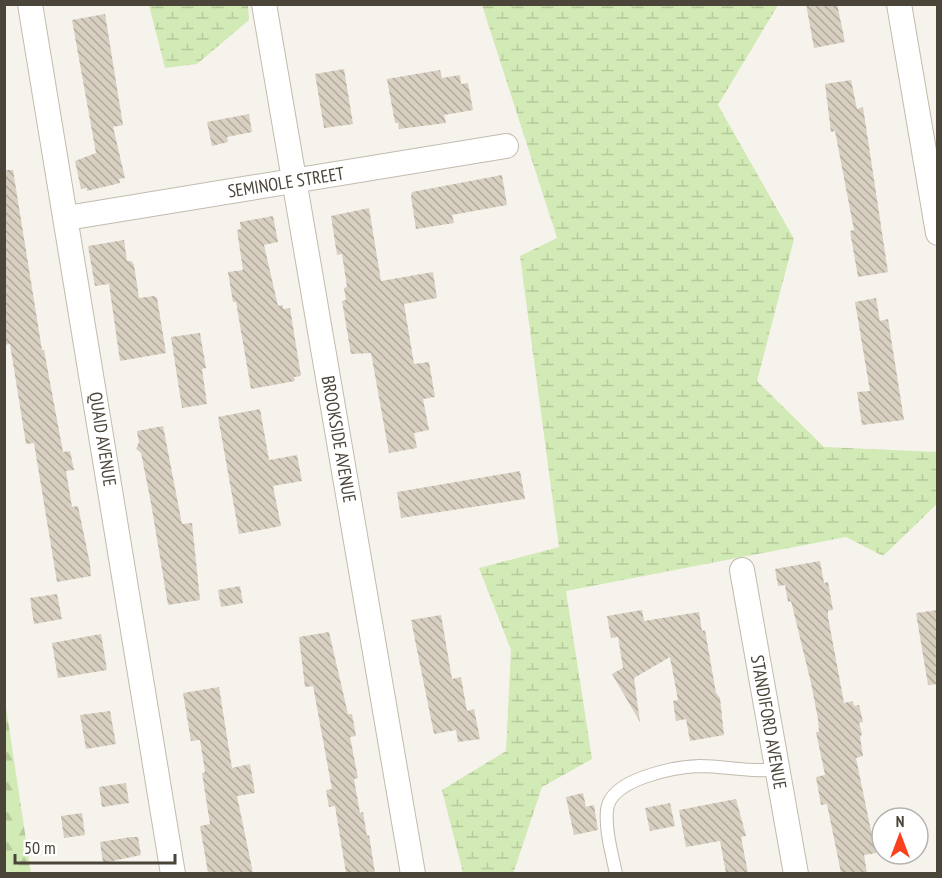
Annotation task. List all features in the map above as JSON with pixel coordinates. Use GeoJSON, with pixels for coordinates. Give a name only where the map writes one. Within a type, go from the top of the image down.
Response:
{"type":"FeatureCollection","features":[{"type":"Feature","properties":{"kind":"street","name":"QUAID AVENUE"},"geometry":{"type":"LineString","coordinates":[[30,4],[173,873]]}},
{"type":"Feature","properties":{"kind":"street","name":"BROOKSIDE AVENUE"},"geometry":{"type":"LineString","coordinates":[[264,4],[412,873]]}},
{"type":"Feature","properties":{"kind":"street"},"geometry":{"type":"LineString","coordinates":[[899,4],[938,233]]}},
{"type":"Feature","properties":{"kind":"street","name":"SEMINOLE STREET"},"geometry":{"type":"LineString","coordinates":[[67,218],[506,146]]}},
{"type":"Feature","properties":{"kind":"street","name":"STANDIFORD AVENUE"},"geometry":{"type":"LineString","coordinates":[[742,570],[796,873]]}},
{"type":"Feature","properties":{"kind":"lane"},"geometry":{"type":"LineString","coordinates":[[616,873],[608,836],[607,808],[618,789],[656,773],[698,766],[762,771],[778,769]]}},
{"type":"Feature","properties":{"kind":"green space"},"geometry":{"type":"Polygon","coordinates":[[[149,5],[248,5],[249,20],[197,64],[165,68],[149,5]]]}},
{"type":"Feature","properties":{"kind":"green space"},"geometry":{"type":"Polygon","coordinates":[[[482,5],[778,5],[718,105],[794,239],[757,381],[824,447],[938,452],[937,504],[883,556],[846,537],[566,591],[592,759],[542,787],[513,874],[463,873],[442,790],[506,751],[511,650],[479,568],[559,547],[520,256],[557,238],[482,5]]]}},
{"type":"Feature","properties":{"kind":"green space"},"geometry":{"type":"Polygon","coordinates":[[[5,701],[31,873],[5,873],[5,701]]]}},
{"type":"Feature","properties":{"kind":"building"},"geometry":{"type":"Polygon","coordinates":[[[806,4],[837,4],[845,42],[814,48],[806,4]]]}},
{"type":"Feature","properties":{"kind":"building"},"geometry":{"type":"Polygon","coordinates":[[[105,14],[123,125],[113,127],[125,178],[119,179],[120,183],[87,191],[87,188],[81,189],[75,161],[96,153],[72,20],[105,14]]]}},
{"type":"Feature","properties":{"kind":"building"},"geometry":{"type":"Polygon","coordinates":[[[344,69],[353,124],[324,128],[315,74],[344,69]]]}},
{"type":"Feature","properties":{"kind":"building"},"geometry":{"type":"Polygon","coordinates":[[[440,70],[442,78],[460,75],[461,84],[468,83],[473,110],[444,115],[446,123],[399,129],[398,123],[395,123],[387,79],[440,70]]]}},
{"type":"Feature","properties":{"kind":"building"},"geometry":{"type":"Polygon","coordinates":[[[851,80],[857,109],[863,107],[888,272],[858,277],[850,231],[854,230],[835,131],[831,132],[825,84],[851,80]]]}},
{"type":"Feature","properties":{"kind":"building"},"geometry":{"type":"Polygon","coordinates":[[[249,114],[252,132],[227,137],[228,142],[212,146],[207,122],[249,114]]]}},
{"type":"Feature","properties":{"kind":"building"},"geometry":{"type":"Polygon","coordinates":[[[4,170],[13,170],[42,350],[44,350],[63,452],[70,451],[74,470],[66,471],[72,507],[78,506],[90,564],[91,576],[57,582],[34,443],[26,444],[10,344],[4,345],[4,170]]]}},
{"type":"Feature","properties":{"kind":"building"},"geometry":{"type":"Polygon","coordinates":[[[502,175],[507,205],[452,215],[454,223],[416,229],[412,192],[502,175]]]}},
{"type":"Feature","properties":{"kind":"building"},"geometry":{"type":"Polygon","coordinates":[[[369,208],[381,281],[433,272],[437,298],[404,304],[414,364],[429,362],[435,397],[423,399],[429,430],[414,433],[417,448],[389,453],[371,353],[351,354],[342,301],[346,300],[344,288],[347,287],[342,254],[337,255],[331,216],[369,208]]]}},
{"type":"Feature","properties":{"kind":"building"},"geometry":{"type":"Polygon","coordinates":[[[273,216],[278,242],[264,245],[278,306],[283,305],[283,309],[290,308],[301,376],[294,377],[295,381],[251,389],[236,302],[233,302],[228,272],[243,270],[237,230],[241,229],[240,222],[273,216]]]}},
{"type":"Feature","properties":{"kind":"building"},"geometry":{"type":"Polygon","coordinates":[[[124,240],[127,261],[131,261],[134,265],[139,298],[154,296],[157,298],[166,353],[120,361],[109,284],[95,286],[88,246],[124,240]]]}},
{"type":"Feature","properties":{"kind":"building"},"geometry":{"type":"Polygon","coordinates":[[[876,298],[880,321],[888,319],[904,420],[862,425],[857,392],[870,391],[855,302],[876,298]]]}},
{"type":"Feature","properties":{"kind":"building"},"geometry":{"type":"Polygon","coordinates":[[[200,333],[206,368],[202,369],[207,404],[182,408],[171,337],[200,333]]]}},
{"type":"Feature","properties":{"kind":"building"},"geometry":{"type":"Polygon","coordinates":[[[260,409],[269,460],[297,455],[302,481],[273,486],[281,526],[239,534],[218,417],[260,409]]]}},
{"type":"Feature","properties":{"kind":"building"},"geometry":{"type":"Polygon","coordinates":[[[163,426],[182,524],[192,523],[200,600],[168,605],[141,453],[136,449],[139,442],[137,431],[163,426]]]}},
{"type":"Feature","properties":{"kind":"building"},"geometry":{"type":"Polygon","coordinates":[[[520,471],[525,499],[401,518],[397,492],[520,471]]]}},
{"type":"Feature","properties":{"kind":"building"},"geometry":{"type":"Polygon","coordinates":[[[820,561],[824,583],[828,582],[833,610],[828,611],[828,617],[844,703],[853,701],[854,706],[859,705],[863,722],[859,723],[863,756],[856,758],[870,826],[870,854],[864,855],[867,873],[841,873],[827,804],[821,805],[816,777],[825,775],[816,732],[819,732],[818,719],[811,683],[791,601],[788,602],[785,585],[778,586],[775,569],[820,561]]]}},
{"type":"Feature","properties":{"kind":"building"},"geometry":{"type":"Polygon","coordinates":[[[240,586],[243,603],[221,607],[218,590],[240,586]]]}},
{"type":"Feature","properties":{"kind":"building"},"geometry":{"type":"Polygon","coordinates":[[[57,594],[62,619],[34,624],[30,598],[57,594]]]}},
{"type":"Feature","properties":{"kind":"building"},"geometry":{"type":"Polygon","coordinates":[[[642,610],[644,621],[699,612],[702,631],[705,630],[716,693],[720,698],[724,735],[690,741],[686,719],[676,721],[673,701],[678,700],[670,657],[634,678],[640,722],[612,674],[623,668],[618,637],[611,638],[607,616],[642,610]]]}},
{"type":"Feature","properties":{"kind":"building"},"geometry":{"type":"Polygon","coordinates":[[[938,610],[938,684],[928,685],[916,613],[938,610]]]}},
{"type":"Feature","properties":{"kind":"building"},"geometry":{"type":"Polygon","coordinates":[[[441,615],[452,679],[461,677],[467,711],[474,709],[480,739],[458,742],[456,730],[434,734],[411,620],[441,615]]]}},
{"type":"Feature","properties":{"kind":"building"},"geometry":{"type":"Polygon","coordinates":[[[329,632],[348,714],[352,714],[356,736],[350,737],[358,778],[354,779],[360,813],[363,812],[367,836],[369,835],[375,873],[346,873],[335,806],[329,807],[326,790],[332,789],[313,686],[305,687],[299,637],[329,632]]]}},
{"type":"Feature","properties":{"kind":"building"},"geometry":{"type":"Polygon","coordinates":[[[101,634],[107,670],[58,678],[52,643],[101,634]]]}},
{"type":"Feature","properties":{"kind":"building"},"geometry":{"type":"Polygon","coordinates":[[[219,687],[232,768],[250,764],[255,793],[237,796],[253,873],[208,873],[200,826],[210,824],[202,773],[205,772],[200,740],[191,741],[183,693],[219,687]]]}},
{"type":"Feature","properties":{"kind":"building"},"geometry":{"type":"Polygon","coordinates":[[[110,711],[116,744],[86,749],[80,715],[110,711]]]}},
{"type":"Feature","properties":{"kind":"building"},"geometry":{"type":"Polygon","coordinates":[[[126,783],[129,803],[102,807],[99,787],[126,783]]]}},
{"type":"Feature","properties":{"kind":"building"},"geometry":{"type":"Polygon","coordinates":[[[583,793],[586,807],[594,805],[598,830],[574,835],[566,797],[583,793]]]}},
{"type":"Feature","properties":{"kind":"building"},"geometry":{"type":"Polygon","coordinates":[[[736,799],[746,836],[741,837],[748,873],[726,873],[720,841],[686,847],[679,810],[736,799]]]}},
{"type":"Feature","properties":{"kind":"building"},"geometry":{"type":"Polygon","coordinates":[[[670,803],[675,826],[650,831],[645,808],[670,803]]]}},
{"type":"Feature","properties":{"kind":"building"},"geometry":{"type":"Polygon","coordinates":[[[82,813],[85,835],[64,838],[61,816],[82,813]]]}},
{"type":"Feature","properties":{"kind":"building"},"geometry":{"type":"Polygon","coordinates":[[[138,837],[141,855],[103,863],[100,842],[138,837]]]}}]}
